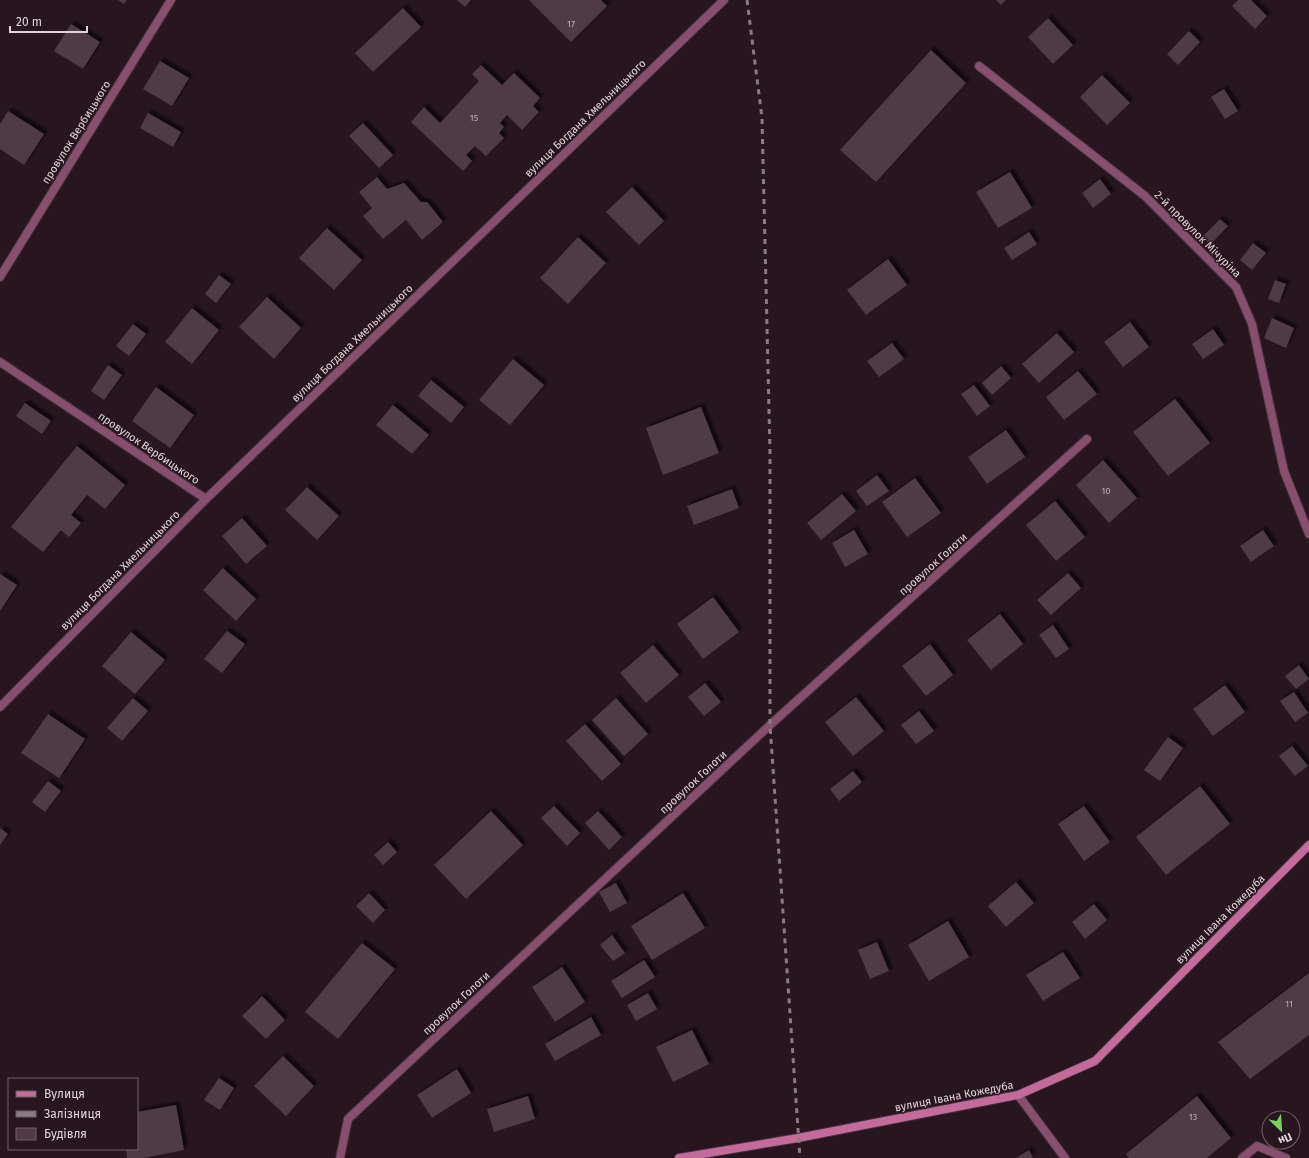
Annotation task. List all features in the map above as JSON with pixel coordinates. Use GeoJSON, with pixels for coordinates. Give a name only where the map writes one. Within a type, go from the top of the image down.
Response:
{"type":"FeatureCollection","features":[{"type":"Feature","properties":{"kind":"main road","name":"вулиця Івана Кожедуба"},"geometry":{"type":"LineString","coordinates":[[679,1158],[798,1138],[1018,1095],[1095,1061],[1309,845]]}},
{"type":"Feature","properties":{"kind":"street","name":"провулок Вербицького"},"geometry":{"type":"LineString","coordinates":[[0,276],[170,0]]}},
{"type":"Feature","properties":{"kind":"street","name":"вулиця Богдана Хмельницького"},"geometry":{"type":"LineString","coordinates":[[0,707],[206,499],[724,0]]}},
{"type":"Feature","properties":{"kind":"street","name":"2-й провулок Мічуріна"},"geometry":{"type":"LineString","coordinates":[[979,66],[1145,196],[1236,287],[1252,324],[1284,471],[1309,534]]}},
{"type":"Feature","properties":{"kind":"street","name":"провулок Вербицького"},"geometry":{"type":"LineString","coordinates":[[0,362],[206,499]]}},
{"type":"Feature","properties":{"kind":"street","name":"провулок Голоти"},"geometry":{"type":"LineString","coordinates":[[340,1158],[348,1119],[770,725],[1087,439]]}},
{"type":"Feature","properties":{"kind":"street"},"geometry":{"type":"LineString","coordinates":[[1018,1095],[1065,1158]]}},
{"type":"Feature","properties":{"kind":"street"},"geometry":{"type":"LineString","coordinates":[[1242,1158],[1257,1146],[1286,1158]]}},
{"type":"Feature","properties":{"kind":"building"},"geometry":{"type":"Polygon","coordinates":[[[118,0],[127,0],[124,4],[118,0]]]}},
{"type":"Feature","properties":{"kind":"building"},"geometry":{"type":"Polygon","coordinates":[[[457,0],[471,0],[465,7],[457,0]]]}},
{"type":"Feature","properties":{"kind":"building"},"geometry":{"type":"Polygon","coordinates":[[[529,0],[601,0],[607,6],[571,42],[529,0]]]}},
{"type":"Feature","properties":{"kind":"building"},"geometry":{"type":"Polygon","coordinates":[[[996,0],[1006,0],[1001,5],[996,0]]]}},
{"type":"Feature","properties":{"kind":"building"},"geometry":{"type":"Polygon","coordinates":[[[1238,0],[1251,0],[1267,16],[1255,29],[1232,6],[1238,0]]]}},
{"type":"Feature","properties":{"kind":"building"},"geometry":{"type":"Polygon","coordinates":[[[403,8],[421,27],[373,72],[355,53],[403,8]]]}},
{"type":"Feature","properties":{"kind":"building"},"geometry":{"type":"Polygon","coordinates":[[[1048,18],[1073,45],[1053,64],[1028,37],[1048,18]]]}},
{"type":"Feature","properties":{"kind":"building"},"geometry":{"type":"Polygon","coordinates":[[[71,24],[100,42],[83,69],[54,51],[71,24]]]}},
{"type":"Feature","properties":{"kind":"building"},"geometry":{"type":"Polygon","coordinates":[[[1189,31],[1200,42],[1178,65],[1167,54],[1189,31]]]}},
{"type":"Feature","properties":{"kind":"building"},"geometry":{"type":"Polygon","coordinates":[[[931,50],[966,83],[876,182],[840,150],[931,50]]]}},
{"type":"Feature","properties":{"kind":"building"},"geometry":{"type":"Polygon","coordinates":[[[160,61],[189,78],[172,106],[143,89],[160,61]]]}},
{"type":"Feature","properties":{"kind":"building"},"geometry":{"type":"Polygon","coordinates":[[[481,65],[502,85],[514,73],[540,98],[533,106],[539,112],[522,130],[507,115],[500,123],[504,127],[499,133],[504,138],[486,156],[475,146],[466,155],[472,161],[463,171],[411,122],[424,107],[440,123],[479,81],[472,74],[481,65]]]}},
{"type":"Feature","properties":{"kind":"building"},"geometry":{"type":"Polygon","coordinates":[[[1102,75],[1130,103],[1107,125],[1080,97],[1102,75]]]}},
{"type":"Feature","properties":{"kind":"building"},"geometry":{"type":"Polygon","coordinates":[[[1224,89],[1238,111],[1225,119],[1211,97],[1224,89]]]}},
{"type":"Feature","properties":{"kind":"building"},"geometry":{"type":"Polygon","coordinates":[[[8,111],[44,134],[24,165],[0,149],[0,124],[8,111]]]}},
{"type":"Feature","properties":{"kind":"building"},"geometry":{"type":"Polygon","coordinates":[[[148,113],[181,132],[173,147],[140,128],[148,113]]]}},
{"type":"Feature","properties":{"kind":"building"},"geometry":{"type":"Polygon","coordinates":[[[363,123],[393,155],[379,168],[349,136],[363,123]]]}},
{"type":"Feature","properties":{"kind":"building"},"geometry":{"type":"Polygon","coordinates":[[[1010,172],[1032,208],[998,228],[976,192],[1010,172]]]}},
{"type":"Feature","properties":{"kind":"building"},"geometry":{"type":"Polygon","coordinates":[[[377,177],[387,189],[404,183],[421,202],[427,202],[443,222],[422,240],[406,220],[383,239],[363,216],[372,208],[359,192],[377,177]]]}},
{"type":"Feature","properties":{"kind":"building"},"geometry":{"type":"Polygon","coordinates":[[[1100,179],[1111,194],[1093,208],[1082,193],[1100,179]]]}},
{"type":"Feature","properties":{"kind":"building"},"geometry":{"type":"Polygon","coordinates":[[[632,187],[664,221],[639,245],[606,212],[632,187]]]}},
{"type":"Feature","properties":{"kind":"building"},"geometry":{"type":"Polygon","coordinates":[[[1220,219],[1228,226],[1210,245],[1202,237],[1220,219]]]}},
{"type":"Feature","properties":{"kind":"building"},"geometry":{"type":"Polygon","coordinates":[[[327,228],[362,260],[334,290],[299,258],[327,228]]]}},
{"type":"Feature","properties":{"kind":"building"},"geometry":{"type":"Polygon","coordinates":[[[1029,232],[1037,244],[1012,260],[1004,248],[1029,232]]]}},
{"type":"Feature","properties":{"kind":"building"},"geometry":{"type":"Polygon","coordinates":[[[578,237],[606,263],[568,304],[540,278],[578,237]]]}},
{"type":"Feature","properties":{"kind":"building"},"geometry":{"type":"Polygon","coordinates":[[[1253,243],[1266,253],[1252,270],[1240,260],[1253,243]]]}},
{"type":"Feature","properties":{"kind":"building"},"geometry":{"type":"Polygon","coordinates":[[[888,259],[907,285],[866,315],[847,290],[888,259]]]}},
{"type":"Feature","properties":{"kind":"building"},"geometry":{"type":"Polygon","coordinates":[[[219,275],[231,284],[216,303],[205,294],[219,275]]]}},
{"type":"Feature","properties":{"kind":"building"},"geometry":{"type":"Polygon","coordinates":[[[1275,280],[1286,284],[1279,303],[1268,299],[1275,280]]]}},
{"type":"Feature","properties":{"kind":"building"},"geometry":{"type":"Polygon","coordinates":[[[267,297],[301,328],[274,359],[239,327],[267,297]]]}},
{"type":"Feature","properties":{"kind":"building"},"geometry":{"type":"Polygon","coordinates":[[[192,308],[219,330],[192,364],[165,342],[192,308]]]}},
{"type":"Feature","properties":{"kind":"building"},"geometry":{"type":"Polygon","coordinates":[[[1272,318],[1294,328],[1286,348],[1264,338],[1272,318]]]}},
{"type":"Feature","properties":{"kind":"building"},"geometry":{"type":"Polygon","coordinates":[[[1130,322],[1149,347],[1123,367],[1104,342],[1130,322]]]}},
{"type":"Feature","properties":{"kind":"building"},"geometry":{"type":"Polygon","coordinates":[[[133,324],[146,334],[129,356],[116,346],[133,324]]]}},
{"type":"Feature","properties":{"kind":"building"},"geometry":{"type":"Polygon","coordinates":[[[1213,329],[1224,345],[1203,359],[1192,344],[1213,329]]]}},
{"type":"Feature","properties":{"kind":"building"},"geometry":{"type":"Polygon","coordinates":[[[1057,333],[1074,352],[1039,383],[1022,364],[1057,333]]]}},
{"type":"Feature","properties":{"kind":"building"},"geometry":{"type":"Polygon","coordinates":[[[892,343],[904,359],[879,377],[867,361],[892,343]]]}},
{"type":"Feature","properties":{"kind":"building"},"geometry":{"type":"Polygon","coordinates":[[[513,359],[544,385],[510,425],[479,400],[513,359]]]}},
{"type":"Feature","properties":{"kind":"building"},"geometry":{"type":"Polygon","coordinates":[[[108,365],[122,375],[104,400],[91,391],[108,365]]]}},
{"type":"Feature","properties":{"kind":"building"},"geometry":{"type":"Polygon","coordinates":[[[1001,366],[1011,378],[992,395],[982,383],[1001,366]]]}},
{"type":"Feature","properties":{"kind":"building"},"geometry":{"type":"Polygon","coordinates":[[[1078,371],[1097,394],[1064,420],[1046,397],[1078,371]]]}},
{"type":"Feature","properties":{"kind":"building"},"geometry":{"type":"Polygon","coordinates":[[[431,380],[464,407],[451,423],[418,396],[431,380]]]}},
{"type":"Feature","properties":{"kind":"building"},"geometry":{"type":"Polygon","coordinates":[[[974,385],[990,406],[977,416],[961,394],[974,385]]]}},
{"type":"Feature","properties":{"kind":"building"},"geometry":{"type":"Polygon","coordinates":[[[156,387],[194,415],[170,448],[132,421],[156,387]]]}},
{"type":"Feature","properties":{"kind":"building"},"geometry":{"type":"Polygon","coordinates":[[[1175,399],[1210,443],[1168,476],[1133,432],[1175,399]]]}},
{"type":"Feature","properties":{"kind":"building"},"geometry":{"type":"Polygon","coordinates":[[[25,403],[51,421],[42,434],[16,416],[25,403]]]}},
{"type":"Feature","properties":{"kind":"building"},"geometry":{"type":"Polygon","coordinates":[[[393,405],[429,435],[412,454],[376,425],[393,405]]]}},
{"type":"Feature","properties":{"kind":"building"},"geometry":{"type":"Polygon","coordinates":[[[701,407],[719,453],[663,475],[646,428],[701,407]]]}},
{"type":"Feature","properties":{"kind":"building"},"geometry":{"type":"Polygon","coordinates":[[[1006,430],[1025,457],[987,484],[968,457],[1006,430]]]}},
{"type":"Feature","properties":{"kind":"building"},"geometry":{"type":"Polygon","coordinates":[[[77,446],[125,485],[105,509],[87,495],[71,515],[81,523],[69,537],[61,530],[43,552],[11,527],[77,446]]]}},
{"type":"Feature","properties":{"kind":"building"},"geometry":{"type":"Polygon","coordinates":[[[1103,460],[1137,498],[1109,523],[1076,485],[1103,460]]]}},
{"type":"Feature","properties":{"kind":"building"},"geometry":{"type":"Polygon","coordinates":[[[877,475],[889,491],[867,506],[856,491],[877,475]]]}},
{"type":"Feature","properties":{"kind":"building"},"geometry":{"type":"Polygon","coordinates":[[[915,478],[941,513],[907,537],[882,502],[915,478]]]}},
{"type":"Feature","properties":{"kind":"building"},"geometry":{"type":"Polygon","coordinates":[[[307,487],[339,516],[317,540],[285,510],[307,487]]]}},
{"type":"Feature","properties":{"kind":"building"},"geometry":{"type":"Polygon","coordinates":[[[732,489],[739,508],[694,525],[687,506],[732,489]]]}},
{"type":"Feature","properties":{"kind":"building"},"geometry":{"type":"Polygon","coordinates":[[[842,494],[856,511],[821,540],[807,523],[842,494]]]}},
{"type":"Feature","properties":{"kind":"building"},"geometry":{"type":"Polygon","coordinates":[[[1055,501],[1085,537],[1056,561],[1026,525],[1055,501]]]}},
{"type":"Feature","properties":{"kind":"building"},"geometry":{"type":"Polygon","coordinates":[[[242,518],[267,546],[246,564],[222,536],[242,518]]]}},
{"type":"Feature","properties":{"kind":"building"},"geometry":{"type":"Polygon","coordinates":[[[854,530],[868,554],[845,567],[832,543],[854,530]]]}},
{"type":"Feature","properties":{"kind":"building"},"geometry":{"type":"Polygon","coordinates":[[[1263,530],[1274,546],[1251,562],[1240,546],[1263,530]]]}},
{"type":"Feature","properties":{"kind":"building"},"geometry":{"type":"Polygon","coordinates":[[[223,568],[256,599],[236,621],[203,590],[223,568]]]}},
{"type":"Feature","properties":{"kind":"building"},"geometry":{"type":"Polygon","coordinates":[[[1068,573],[1081,588],[1051,615],[1037,600],[1068,573]]]}},
{"type":"Feature","properties":{"kind":"building"},"geometry":{"type":"Polygon","coordinates":[[[0,574],[17,585],[0,611],[0,574]]]}},
{"type":"Feature","properties":{"kind":"building"},"geometry":{"type":"Polygon","coordinates":[[[713,597],[739,632],[703,659],[677,624],[713,597]]]}},
{"type":"Feature","properties":{"kind":"building"},"geometry":{"type":"Polygon","coordinates":[[[1000,614],[1023,644],[991,670],[967,640],[1000,614]]]}},
{"type":"Feature","properties":{"kind":"building"},"geometry":{"type":"Polygon","coordinates":[[[1053,625],[1069,649],[1056,658],[1039,635],[1053,625]]]}},
{"type":"Feature","properties":{"kind":"building"},"geometry":{"type":"Polygon","coordinates":[[[227,631],[245,644],[222,673],[204,659],[227,631]]]}},
{"type":"Feature","properties":{"kind":"building"},"geometry":{"type":"Polygon","coordinates":[[[131,632],[165,660],[135,694],[102,666],[131,632]]]}},
{"type":"Feature","properties":{"kind":"building"},"geometry":{"type":"Polygon","coordinates":[[[930,644],[953,675],[926,696],[902,666],[930,644]]]}},
{"type":"Feature","properties":{"kind":"building"},"geometry":{"type":"Polygon","coordinates":[[[653,645],[679,675],[646,703],[620,673],[653,645]]]}},
{"type":"Feature","properties":{"kind":"building"},"geometry":{"type":"Polygon","coordinates":[[[1299,665],[1309,679],[1296,689],[1285,676],[1299,665]]]}},
{"type":"Feature","properties":{"kind":"building"},"geometry":{"type":"Polygon","coordinates":[[[705,683],[721,702],[704,716],[688,697],[705,683]]]}},
{"type":"Feature","properties":{"kind":"building"},"geometry":{"type":"Polygon","coordinates":[[[1225,685],[1245,712],[1213,736],[1193,709],[1225,685]]]}},
{"type":"Feature","properties":{"kind":"building"},"geometry":{"type":"Polygon","coordinates":[[[1294,692],[1308,713],[1295,722],[1280,701],[1294,692]]]}},
{"type":"Feature","properties":{"kind":"building"},"geometry":{"type":"Polygon","coordinates":[[[856,697],[884,731],[853,756],[825,722],[856,697]]]}},
{"type":"Feature","properties":{"kind":"building"},"geometry":{"type":"Polygon","coordinates":[[[133,698],[148,711],[122,741],[107,728],[133,698]]]}},
{"type":"Feature","properties":{"kind":"building"},"geometry":{"type":"Polygon","coordinates":[[[616,698],[648,734],[624,756],[592,720],[616,698]]]}},
{"type":"Feature","properties":{"kind":"building"},"geometry":{"type":"Polygon","coordinates":[[[919,711],[934,731],[916,744],[901,725],[919,711]]]}},
{"type":"Feature","properties":{"kind":"building"},"geometry":{"type":"Polygon","coordinates":[[[48,714],[85,739],[59,778],[21,753],[48,714]]]}},
{"type":"Feature","properties":{"kind":"building"},"geometry":{"type":"Polygon","coordinates":[[[585,724],[621,764],[602,781],[566,741],[585,724]]]}},
{"type":"Feature","properties":{"kind":"building"},"geometry":{"type":"Polygon","coordinates":[[[1168,737],[1183,748],[1160,781],[1144,770],[1168,737]]]}},
{"type":"Feature","properties":{"kind":"building"},"geometry":{"type":"Polygon","coordinates":[[[1292,746],[1308,766],[1295,776],[1279,756],[1292,746]]]}},
{"type":"Feature","properties":{"kind":"building"},"geometry":{"type":"Polygon","coordinates":[[[853,771],[862,782],[839,801],[830,789],[853,771]]]}},
{"type":"Feature","properties":{"kind":"building"},"geometry":{"type":"Polygon","coordinates":[[[48,781],[61,791],[45,812],[32,802],[48,781]]]}},
{"type":"Feature","properties":{"kind":"building"},"geometry":{"type":"Polygon","coordinates":[[[1200,786],[1230,824],[1166,875],[1136,837],[1200,786]]]}},
{"type":"Feature","properties":{"kind":"building"},"geometry":{"type":"Polygon","coordinates":[[[554,806],[580,833],[567,846],[541,818],[554,806]]]}},
{"type":"Feature","properties":{"kind":"building"},"geometry":{"type":"Polygon","coordinates":[[[1084,806],[1110,842],[1084,861],[1058,824],[1084,806]]]}},
{"type":"Feature","properties":{"kind":"building"},"geometry":{"type":"Polygon","coordinates":[[[491,811],[523,845],[466,899],[434,865],[491,811]]]}},
{"type":"Feature","properties":{"kind":"building"},"geometry":{"type":"Polygon","coordinates":[[[598,811],[622,837],[609,850],[585,823],[598,811]]]}},
{"type":"Feature","properties":{"kind":"building"},"geometry":{"type":"Polygon","coordinates":[[[0,828],[8,834],[0,845],[0,828]]]}},
{"type":"Feature","properties":{"kind":"building"},"geometry":{"type":"Polygon","coordinates":[[[388,842],[397,852],[383,865],[374,855],[388,842]]]}},
{"type":"Feature","properties":{"kind":"building"},"geometry":{"type":"Polygon","coordinates":[[[1016,882],[1034,903],[1006,927],[988,906],[1016,882]]]}},
{"type":"Feature","properties":{"kind":"building"},"geometry":{"type":"Polygon","coordinates":[[[616,883],[627,903],[610,912],[599,892],[616,883]]]}},
{"type":"Feature","properties":{"kind":"building"},"geometry":{"type":"Polygon","coordinates":[[[369,893],[385,910],[373,923],[356,906],[369,893]]]}},
{"type":"Feature","properties":{"kind":"building"},"geometry":{"type":"Polygon","coordinates":[[[683,893],[705,928],[652,960],[631,926],[683,893]]]}},
{"type":"Feature","properties":{"kind":"building"},"geometry":{"type":"Polygon","coordinates":[[[1094,904],[1107,920],[1085,939],[1072,922],[1094,904]]]}},
{"type":"Feature","properties":{"kind":"building"},"geometry":{"type":"Polygon","coordinates":[[[948,921],[969,957],[929,981],[908,945],[948,921]]]}},
{"type":"Feature","properties":{"kind":"building"},"geometry":{"type":"Polygon","coordinates":[[[612,935],[625,953],[613,961],[600,945],[612,935]]]}},
{"type":"Feature","properties":{"kind":"building"},"geometry":{"type":"Polygon","coordinates":[[[877,942],[889,971],[870,979],[858,950],[877,942]]]}},
{"type":"Feature","properties":{"kind":"building"},"geometry":{"type":"Polygon","coordinates":[[[362,943],[395,969],[338,1039],[305,1012],[362,943]]]}},
{"type":"Feature","properties":{"kind":"building"},"geometry":{"type":"Polygon","coordinates":[[[1063,952],[1080,978],[1043,1001],[1026,975],[1063,952]]]}},
{"type":"Feature","properties":{"kind":"building"},"geometry":{"type":"Polygon","coordinates":[[[644,960],[655,977],[622,998],[611,981],[644,960]]]}},
{"type":"Feature","properties":{"kind":"building"},"geometry":{"type":"Polygon","coordinates":[[[562,967],[585,1002],[555,1022],[532,987],[562,967]]]}},
{"type":"Feature","properties":{"kind":"building"},"geometry":{"type":"Polygon","coordinates":[[[1309,973],[1309,1035],[1250,1079],[1218,1042],[1309,973]]]}},
{"type":"Feature","properties":{"kind":"building"},"geometry":{"type":"Polygon","coordinates":[[[648,993],[657,1009],[636,1021],[627,1005],[648,993]]]}},
{"type":"Feature","properties":{"kind":"building"},"geometry":{"type":"Polygon","coordinates":[[[262,996],[285,1020],[266,1039],[242,1016],[262,996]]]}},
{"type":"Feature","properties":{"kind":"building"},"geometry":{"type":"Polygon","coordinates":[[[591,1017],[601,1035],[555,1061],[545,1044],[591,1017]]]}},
{"type":"Feature","properties":{"kind":"building"},"geometry":{"type":"Polygon","coordinates":[[[692,1030],[709,1064],[673,1082],[656,1047],[692,1030]]]}},
{"type":"Feature","properties":{"kind":"building"},"geometry":{"type":"Polygon","coordinates":[[[283,1056],[314,1086],[286,1116],[254,1086],[283,1056]]]}},
{"type":"Feature","properties":{"kind":"building"},"geometry":{"type":"Polygon","coordinates":[[[457,1069],[471,1093],[432,1118],[417,1095],[457,1069]]]}},
{"type":"Feature","properties":{"kind":"building"},"geometry":{"type":"Polygon","coordinates":[[[219,1078],[234,1088],[220,1110],[204,1100],[219,1078]]]}},
{"type":"Feature","properties":{"kind":"building"},"geometry":{"type":"Polygon","coordinates":[[[528,1096],[535,1119],[494,1132],[487,1109],[528,1096]]]}},
{"type":"Feature","properties":{"kind":"building"},"geometry":{"type":"Polygon","coordinates":[[[1197,1096],[1231,1138],[1207,1158],[1129,1158],[1126,1154],[1197,1096]]]}},
{"type":"Feature","properties":{"kind":"building"},"geometry":{"type":"Polygon","coordinates":[[[176,1105],[184,1150],[144,1158],[127,1158],[126,1150],[138,1150],[138,1112],[176,1105]]]}},
{"type":"Feature","properties":{"kind":"building"},"geometry":{"type":"Polygon","coordinates":[[[1029,1150],[1033,1158],[1016,1158],[1029,1150]]]}},
{"type":"Feature","properties":{"kind":"railway"},"geometry":{"type":"LineString","coordinates":[[747,0],[762,118],[770,452],[770,725],[800,1158]]}}]}
